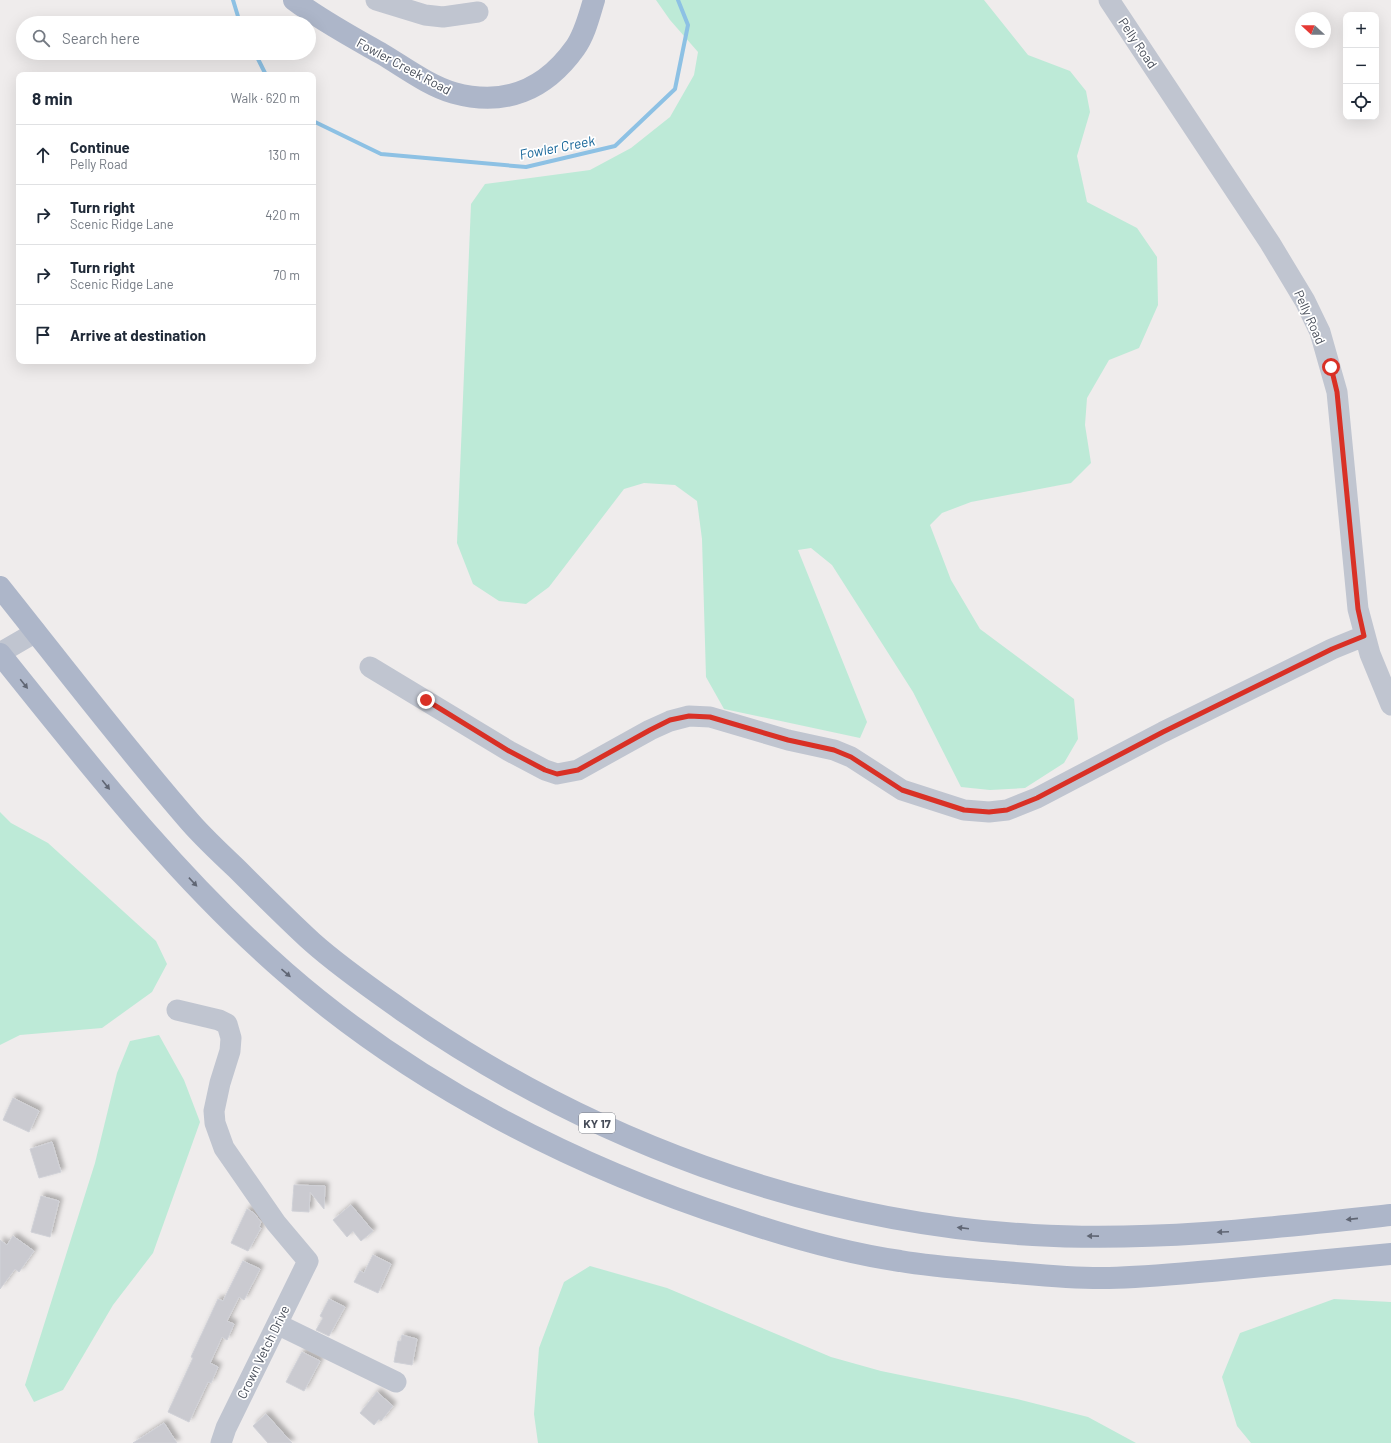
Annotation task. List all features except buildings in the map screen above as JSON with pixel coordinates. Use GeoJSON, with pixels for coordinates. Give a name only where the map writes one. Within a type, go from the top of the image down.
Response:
{"type":"FeatureCollection","features":[{"type":"Feature","properties":{"kind":"main road","name":"Fowler Creek Road"},"geometry":{"type":"LineString","coordinates":[[294,0],[354,39],[424,79],[452,92],[470,96],[499,98],[515,95],[526,90],[556,71],[576,47],[585,28],[594,0]]}},
{"type":"Feature","properties":{"kind":"main road","name":"KY 17"},"geometry":{"type":"LineString","coordinates":[[0,587],[192,825],[315,945],[366,985],[467,1054],[527,1088],[593,1121],[689,1160],[758,1184],[809,1198],[900,1219],[963,1229],[1034,1235],[1128,1237],[1244,1231],[1391,1215]]}},
{"type":"Feature","properties":{"kind":"main road"},"geometry":{"type":"LineString","coordinates":[[0,654],[140,826],[223,914],[285,972],[340,1018],[451,1090],[520,1129],[658,1192],[710,1211],[831,1247],[899,1261],[1042,1276],[1108,1278],[1163,1275],[1391,1254]]}},
{"type":"Feature","properties":{"kind":"street"},"geometry":{"type":"LineString","coordinates":[[376,0],[425,14],[442,17],[478,12]]}},
{"type":"Feature","properties":{"kind":"street","name":"Pelly Road"},"geometry":{"type":"LineString","coordinates":[[1109,0],[1270,243],[1305,300],[1320,332],[1337,392],[1358,609],[1364,636],[1391,705]]}},
{"type":"Feature","properties":{"kind":"street"},"geometry":{"type":"LineString","coordinates":[[0,654],[36,632]]}},
{"type":"Feature","properties":{"kind":"street"},"geometry":{"type":"LineString","coordinates":[[370,667],[509,751],[545,770],[557,774],[578,770],[670,720],[689,716],[710,717],[788,740],[834,750],[851,757],[902,790],[964,810],[989,812],[1007,810],[1037,798],[1163,732],[1332,649],[1364,636]]}},
{"type":"Feature","properties":{"kind":"street","name":"Crown Vetch Drive"},"geometry":{"type":"LineString","coordinates":[[177,1010],[219,1020],[226,1024],[231,1038],[214,1111],[215,1123],[224,1148],[276,1222],[308,1261],[226,1428],[221,1443]]}},
{"type":"Feature","properties":{"kind":"street"},"geometry":{"type":"LineString","coordinates":[[277,1324],[396,1382]]}},
{"type":"Feature","properties":{"kind":"green space"},"geometry":{"type":"Polygon","coordinates":[[[656,0],[984,0],[1028,55],[1070,71],[1086,91],[1090,112],[1077,156],[1087,202],[1137,228],[1157,257],[1158,305],[1139,348],[1109,360],[1087,398],[1085,425],[1091,463],[1071,483],[971,502],[942,513],[930,525],[951,580],[980,629],[1074,699],[1078,739],[1064,763],[1025,788],[990,790],[961,787],[913,692],[832,565],[811,548],[798,550],[867,722],[860,738],[724,709],[706,677],[702,539],[697,501],[675,485],[644,483],[624,489],[549,587],[526,604],[499,601],[473,584],[457,543],[471,204],[485,184],[590,170],[631,148],[670,117],[694,75],[698,52],[670,20],[656,0]]]}},
{"type":"Feature","properties":{"kind":"green space"},"geometry":{"type":"Polygon","coordinates":[[[0,812],[11,823],[48,843],[156,941],[167,964],[152,992],[102,1028],[20,1035],[0,1045],[0,812]]]}},
{"type":"Feature","properties":{"kind":"green space"},"geometry":{"type":"Polygon","coordinates":[[[159,1035],[184,1080],[200,1122],[153,1253],[113,1305],[63,1390],[34,1402],[25,1385],[95,1163],[117,1073],[130,1041],[159,1035]]]}},
{"type":"Feature","properties":{"kind":"green space"},"geometry":{"type":"Polygon","coordinates":[[[590,1266],[667,1288],[831,1357],[881,1371],[1017,1399],[1088,1417],[1136,1443],[538,1443],[534,1414],[539,1348],[564,1282],[590,1266]]]}},
{"type":"Feature","properties":{"kind":"green space"},"geometry":{"type":"Polygon","coordinates":[[[1334,1299],[1391,1302],[1391,1443],[1251,1443],[1237,1426],[1222,1377],[1240,1333],[1334,1299]]]}},
{"type":"Feature","properties":{"kind":"waterway","name":"Fowler Creek"},"geometry":{"type":"LineString","coordinates":[[233,0],[238,16]]}},
{"type":"Feature","properties":{"kind":"waterway","name":"Fowler Creek"},"geometry":{"type":"LineString","coordinates":[[316,122],[381,154],[526,167],[615,146],[675,89],[688,25],[678,0]]}},
{"type":"Feature","properties":{"kind":"waterway","name":"Fowler Creek"},"geometry":{"type":"LineString","coordinates":[[258,60],[264,72]]}},
{"type":"Feature","properties":{"kind":"route"},"geometry":{"type":"LineString","coordinates":[[426,700],[509,751],[545,770],[557,774],[578,770],[610,754],[670,720],[689,716],[710,717],[788,740],[834,750],[851,757],[902,790],[964,810],[989,812],[1007,810],[1030,802],[1163,732],[1332,649],[1364,636],[1358,609],[1337,392],[1331,367]]}}]}
